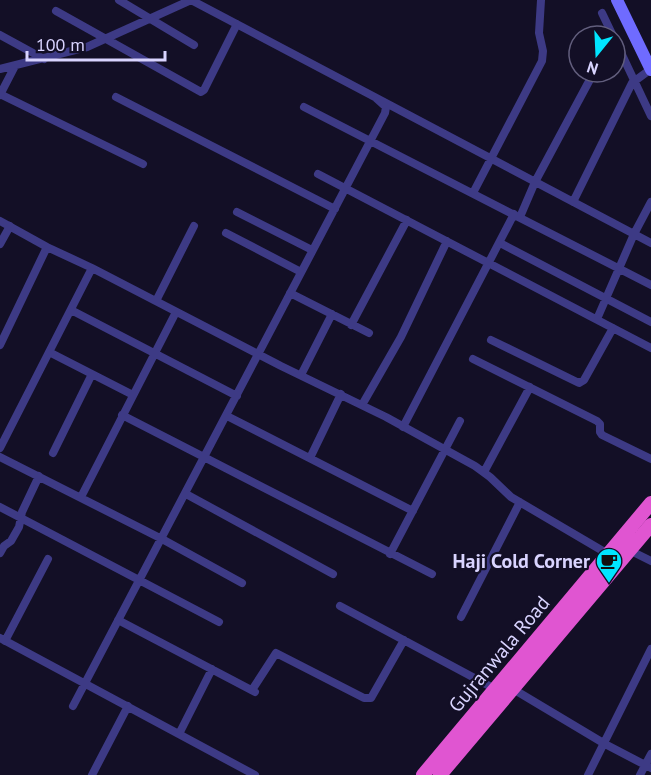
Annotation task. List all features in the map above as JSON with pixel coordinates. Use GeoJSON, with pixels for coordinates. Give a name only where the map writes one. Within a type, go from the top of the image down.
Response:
{"type":"FeatureCollection","features":[{"type":"Feature","properties":{"kind":"highway","name":"Gujranwala Road"},"geometry":{"type":"LineString","coordinates":[[423,775],[651,503]]}},
{"type":"Feature","properties":{"kind":"highway","name":"Gujranwala Road"},"geometry":{"type":"LineString","coordinates":[[440,775],[651,525]]}},
{"type":"Feature","properties":{"kind":"main road"},"geometry":{"type":"LineString","coordinates":[[617,0],[651,70]]}},
{"type":"Feature","properties":{"kind":"street"},"geometry":{"type":"LineString","coordinates":[[119,0],[194,45]]}},
{"type":"Feature","properties":{"kind":"street"},"geometry":{"type":"LineString","coordinates":[[0,69],[75,52],[191,0],[651,243]]}},
{"type":"Feature","properties":{"kind":"street"},"geometry":{"type":"LineString","coordinates":[[473,193],[542,61],[543,51],[539,33],[541,0]]}},
{"type":"Feature","properties":{"kind":"street"},"geometry":{"type":"LineString","coordinates":[[56,11],[201,92],[237,24]]}},
{"type":"Feature","properties":{"kind":"street"},"geometry":{"type":"LineString","coordinates":[[602,13],[607,24]]}},
{"type":"Feature","properties":{"kind":"street"},"geometry":{"type":"LineString","coordinates":[[0,35],[44,59]]}},
{"type":"Feature","properties":{"kind":"street"},"geometry":{"type":"LineString","coordinates":[[15,66],[0,95],[144,164]]}},
{"type":"Feature","properties":{"kind":"street"},"geometry":{"type":"LineString","coordinates":[[627,66],[651,116]]}},
{"type":"Feature","properties":{"kind":"street"},"geometry":{"type":"LineString","coordinates":[[573,202],[634,81],[651,70]]}},
{"type":"Feature","properties":{"kind":"street"},"geometry":{"type":"LineString","coordinates":[[403,427],[489,263],[588,84]]}},
{"type":"Feature","properties":{"kind":"street"},"geometry":{"type":"LineString","coordinates":[[116,97],[334,209]]}},
{"type":"Feature","properties":{"kind":"street"},"geometry":{"type":"LineString","coordinates":[[73,706],[386,111],[386,107],[376,98]]}},
{"type":"Feature","properties":{"kind":"street"},"geometry":{"type":"LineString","coordinates":[[304,107],[651,285]]}},
{"type":"Feature","properties":{"kind":"street"},"geometry":{"type":"LineString","coordinates":[[318,174],[651,348]]}},
{"type":"Feature","properties":{"kind":"street"},"geometry":{"type":"LineString","coordinates":[[597,319],[634,234],[651,202]]}},
{"type":"Feature","properties":{"kind":"street"},"geometry":{"type":"LineString","coordinates":[[237,212],[312,250]]}},
{"type":"Feature","properties":{"kind":"street"},"geometry":{"type":"LineString","coordinates":[[351,324],[407,220]]}},
{"type":"Feature","properties":{"kind":"street"},"geometry":{"type":"LineString","coordinates":[[0,221],[47,247],[341,394],[445,450],[484,472],[511,497],[608,554]]}},
{"type":"Feature","properties":{"kind":"street"},"geometry":{"type":"LineString","coordinates":[[0,244],[10,226]]}},
{"type":"Feature","properties":{"kind":"street"},"geometry":{"type":"LineString","coordinates":[[156,301],[194,226]]}},
{"type":"Feature","properties":{"kind":"street"},"geometry":{"type":"LineString","coordinates":[[226,233],[301,272]]}},
{"type":"Feature","properties":{"kind":"street"},"geometry":{"type":"LineString","coordinates":[[362,405],[401,337],[447,241]]}},
{"type":"Feature","properties":{"kind":"street"},"geometry":{"type":"LineString","coordinates":[[500,243],[651,322]]}},
{"type":"Feature","properties":{"kind":"street"},"geometry":{"type":"LineString","coordinates":[[0,345],[47,247]]}},
{"type":"Feature","properties":{"kind":"street"},"geometry":{"type":"LineString","coordinates":[[0,448],[92,268]]}},
{"type":"Feature","properties":{"kind":"street"},"geometry":{"type":"LineString","coordinates":[[290,293],[369,333]]}},
{"type":"Feature","properties":{"kind":"street"},"geometry":{"type":"LineString","coordinates":[[70,310],[237,396]]}},
{"type":"Feature","properties":{"kind":"street"},"geometry":{"type":"LineString","coordinates":[[81,498],[177,312]]}},
{"type":"Feature","properties":{"kind":"street"},"geometry":{"type":"LineString","coordinates":[[301,375],[332,314]]}},
{"type":"Feature","properties":{"kind":"street"},"geometry":{"type":"LineString","coordinates":[[491,340],[579,383],[584,380],[613,328]]}},
{"type":"Feature","properties":{"kind":"street"},"geometry":{"type":"LineString","coordinates":[[49,352],[133,395]]}},
{"type":"Feature","properties":{"kind":"street"},"geometry":{"type":"LineString","coordinates":[[473,359],[597,421],[600,424],[602,435],[651,459]]}},
{"type":"Feature","properties":{"kind":"street"},"geometry":{"type":"LineString","coordinates":[[53,453],[92,374]]}},
{"type":"Feature","properties":{"kind":"street"},"geometry":{"type":"LineString","coordinates":[[484,472],[530,387]]}},
{"type":"Feature","properties":{"kind":"street"},"geometry":{"type":"LineString","coordinates":[[310,458],[341,394]]}},
{"type":"Feature","properties":{"kind":"street"},"geometry":{"type":"LineString","coordinates":[[122,416],[432,574]]}},
{"type":"Feature","properties":{"kind":"street"},"geometry":{"type":"LineString","coordinates":[[227,416],[412,511]]}},
{"type":"Feature","properties":{"kind":"street"},"geometry":{"type":"LineString","coordinates":[[390,554],[460,422]]}},
{"type":"Feature","properties":{"kind":"street"},"geometry":{"type":"LineString","coordinates":[[0,457],[162,539],[242,583]]}},
{"type":"Feature","properties":{"kind":"street"},"geometry":{"type":"LineString","coordinates":[[0,553],[4,546],[10,543],[20,524],[20,518],[39,476]]}},
{"type":"Feature","properties":{"kind":"street"},"geometry":{"type":"LineString","coordinates":[[186,494],[333,574]]}},
{"type":"Feature","properties":{"kind":"street"},"geometry":{"type":"LineString","coordinates":[[461,617],[520,502]]}},
{"type":"Feature","properties":{"kind":"street"},"geometry":{"type":"LineString","coordinates":[[0,507],[219,622]]}},
{"type":"Feature","properties":{"kind":"street"},"geometry":{"type":"LineString","coordinates":[[0,538],[10,543]]}},
{"type":"Feature","properties":{"kind":"street"},"geometry":{"type":"LineString","coordinates":[[629,550],[651,561]]}},
{"type":"Feature","properties":{"kind":"street"},"geometry":{"type":"LineString","coordinates":[[48,559],[3,639],[255,775]]}},
{"type":"Feature","properties":{"kind":"street"},"geometry":{"type":"LineString","coordinates":[[340,606],[495,690]]}},
{"type":"Feature","properties":{"kind":"street"},"geometry":{"type":"LineString","coordinates":[[118,620],[254,691],[276,653],[364,698],[371,698],[404,640]]}},
{"type":"Feature","properties":{"kind":"street"},"geometry":{"type":"LineString","coordinates":[[588,775],[651,649]]}},
{"type":"Feature","properties":{"kind":"street"},"geometry":{"type":"LineString","coordinates":[[179,734],[212,669]]}},
{"type":"Feature","properties":{"kind":"street"},"geometry":{"type":"LineString","coordinates":[[513,689],[604,744],[648,766]]}},
{"type":"Feature","properties":{"kind":"street"},"geometry":{"type":"LineString","coordinates":[[92,775],[128,706]]}},
{"type":"Feature","properties":{"kind":"street"},"geometry":{"type":"LineString","coordinates":[[640,775],[648,766],[651,754]]}},
{"type":"Feature","properties":{"kind":"place","name":"Haji Cold Corner"},"geometry":{"type":"Point","coordinates":[609,584]}}]}
